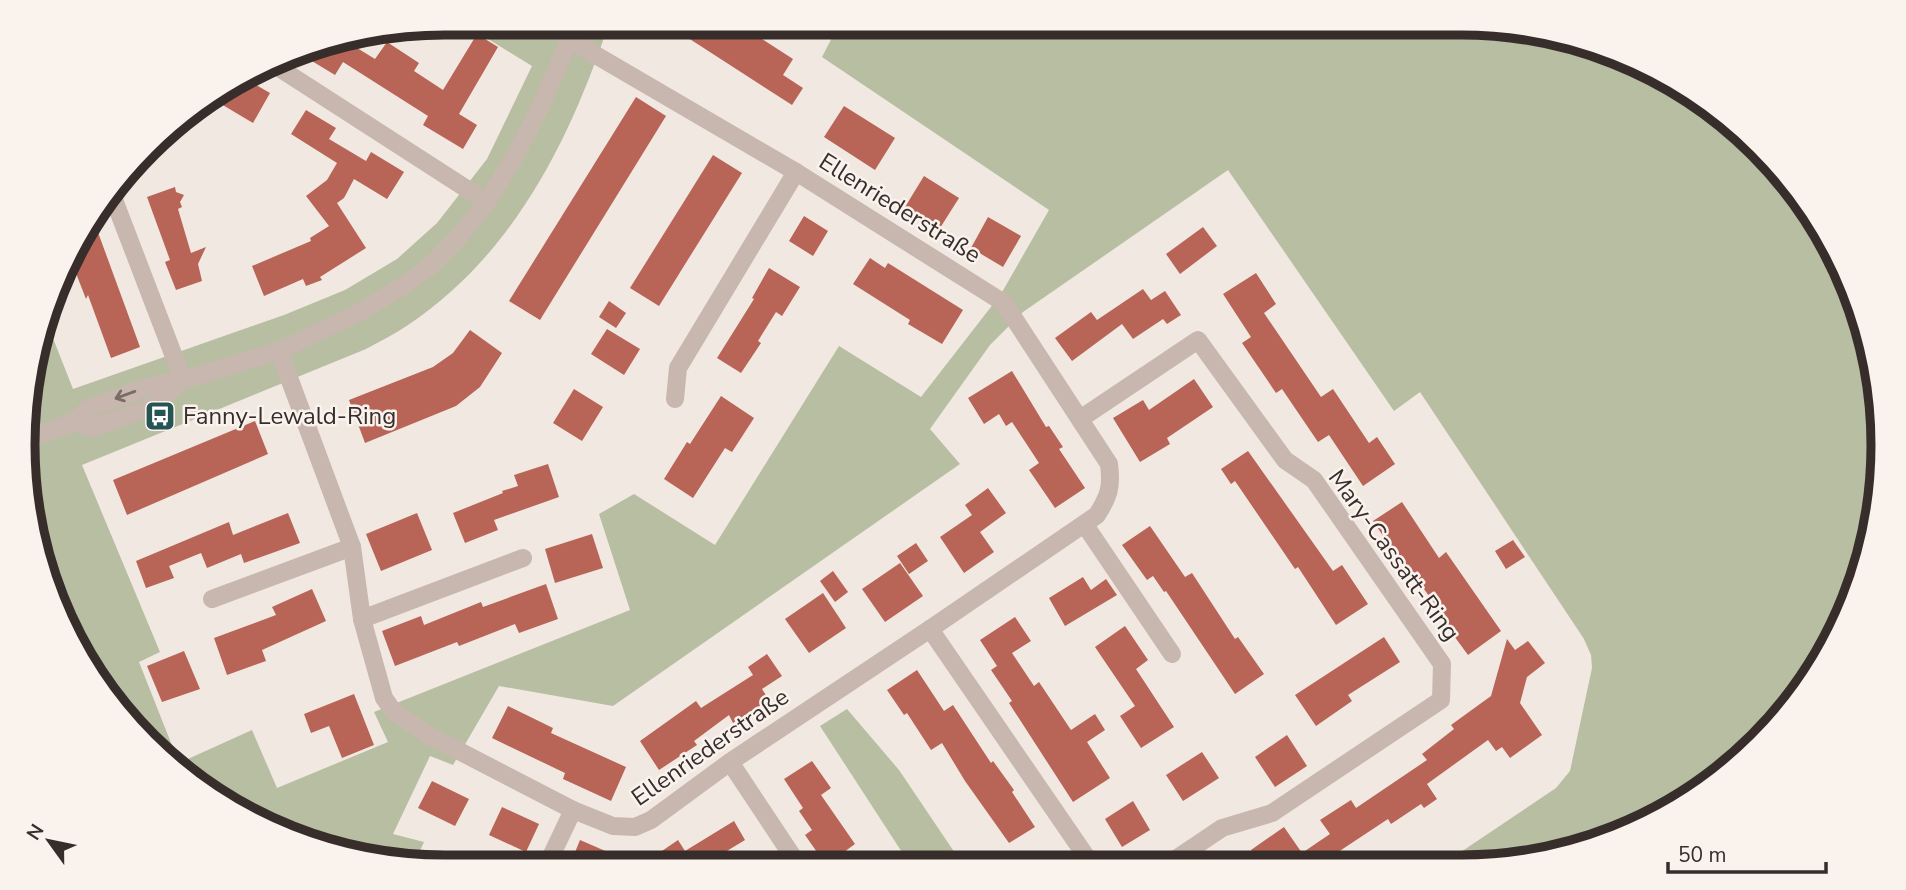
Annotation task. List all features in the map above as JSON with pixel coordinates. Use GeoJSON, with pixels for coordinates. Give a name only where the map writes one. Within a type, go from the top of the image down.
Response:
{"type":"FeatureCollection","features":[{"type":"Feature","properties":{"kind":"street"},"geometry":{"type":"LineString","coordinates":[[35,436],[74,422],[86,410],[99,404],[146,387],[183,380],[279,351],[360,312],[429,267],[460,236],[487,202],[536,116],[572,35]]}},
{"type":"Feature","properties":{"kind":"street","name":"Ellenriederstraße"},"geometry":{"type":"LineString","coordinates":[[279,351],[352,547],[362,619],[384,698],[394,712],[430,736],[573,810],[613,826],[635,827],[651,820],[730,762],[1097,515],[1112,482],[1109,464],[1004,303],[796,172],[570,40]]}},
{"type":"Feature","properties":{"kind":"street"},"geometry":{"type":"LineString","coordinates":[[281,69],[487,202]]}},
{"type":"Feature","properties":{"kind":"street","name":"Ellenriederstraße"},"geometry":{"type":"LineString","coordinates":[[675,399],[678,368],[796,172]]}},
{"type":"Feature","properties":{"kind":"street"},"geometry":{"type":"LineString","coordinates":[[115,202],[183,380]]}},
{"type":"Feature","properties":{"kind":"street","name":"Mary-Cassatt-Ring"},"geometry":{"type":"LineString","coordinates":[[1080,419],[1198,340],[1285,460],[1314,480],[1442,664],[1441,700],[1272,813],[1222,828],[1182,855]]}},
{"type":"Feature","properties":{"kind":"street"},"geometry":{"type":"LineString","coordinates":[[1085,525],[1172,654]]}},
{"type":"Feature","properties":{"kind":"street"},"geometry":{"type":"LineString","coordinates":[[212,599],[352,547]]}},
{"type":"Feature","properties":{"kind":"street"},"geometry":{"type":"LineString","coordinates":[[362,619],[523,558]]}},
{"type":"Feature","properties":{"kind":"street"},"geometry":{"type":"LineString","coordinates":[[930,629],[1086,855]]}},
{"type":"Feature","properties":{"kind":"street"},"geometry":{"type":"LineString","coordinates":[[730,762],[792,855]]}},
{"type":"Feature","properties":{"kind":"street"},"geometry":{"type":"LineString","coordinates":[[552,855],[573,810]]}},
{"type":"Feature","properties":{"kind":"green space"},"geometry":{"type":"Polygon","coordinates":[[[482,35],[605,35],[576,110],[534,191],[508,229],[479,264],[445,296],[408,325],[366,349],[82,465],[160,652],[139,662],[175,753],[137,715],[104,673],[66,602],[49,551],[39,499],[35,445],[39,391],[51,333],[73,389],[284,315],[345,290],[397,259],[437,223],[487,159],[532,66],[482,35]]]}},
{"type":"Feature","properties":{"kind":"green space"},"geometry":{"type":"Polygon","coordinates":[[[833,35],[1461,35],[1515,39],[1567,49],[1642,77],[1689,104],[1731,137],[1769,175],[1802,217],[1840,288],[1863,365],[1871,445],[1863,525],[1840,602],[1802,673],[1751,735],[1689,786],[1618,824],[1541,847],[1456,855],[1556,788],[1570,771],[1592,668],[1591,655],[1584,639],[1420,392],[1394,411],[1228,170],[1023,312],[990,345],[930,429],[960,464],[613,706],[499,686],[453,765],[430,756],[393,834],[424,842],[418,854],[365,847],[313,833],[240,800],[184,761],[252,730],[277,788],[388,742],[374,712],[630,610],[599,514],[634,494],[715,545],[839,346],[921,397],[1001,294],[1049,210],[822,57],[833,35]]]}},
{"type":"Feature","properties":{"kind":"green space"},"geometry":{"type":"Polygon","coordinates":[[[847,709],[899,770],[956,855],[904,855],[820,726],[847,709]]]}},
{"type":"Feature","properties":{"kind":"building"},"geometry":{"type":"Polygon","coordinates":[[[476,35],[498,47],[459,114],[477,125],[463,149],[423,125],[428,116],[343,62],[335,75],[308,59],[353,46],[375,59],[387,42],[419,63],[414,71],[443,90],[476,35]]]}},
{"type":"Feature","properties":{"kind":"building"},"geometry":{"type":"Polygon","coordinates":[[[684,35],[756,35],[793,59],[783,75],[803,88],[792,105],[684,35]]]}},
{"type":"Feature","properties":{"kind":"building"},"geometry":{"type":"Polygon","coordinates":[[[253,83],[270,93],[253,123],[221,104],[253,83]]]}},
{"type":"Feature","properties":{"kind":"building"},"geometry":{"type":"Polygon","coordinates":[[[636,97],[666,116],[540,320],[509,301],[636,97]]]}},
{"type":"Feature","properties":{"kind":"building"},"geometry":{"type":"Polygon","coordinates":[[[844,106],[895,138],[875,170],[824,137],[844,106]]]}},
{"type":"Feature","properties":{"kind":"building"},"geometry":{"type":"Polygon","coordinates":[[[306,110],[336,128],[329,139],[366,161],[371,152],[404,172],[387,199],[354,179],[344,198],[337,203],[366,248],[320,277],[322,280],[306,286],[303,279],[264,296],[252,266],[311,241],[310,238],[329,226],[306,196],[327,180],[337,163],[291,134],[306,110]]]}},
{"type":"Feature","properties":{"kind":"building"},"geometry":{"type":"Polygon","coordinates":[[[713,155],[742,173],[659,306],[630,288],[713,155]]]}},
{"type":"Feature","properties":{"kind":"building"},"geometry":{"type":"Polygon","coordinates":[[[924,176],[959,198],[940,228],[905,207],[924,176]]]}},
{"type":"Feature","properties":{"kind":"building"},"geometry":{"type":"Polygon","coordinates":[[[175,187],[176,192],[184,195],[180,202],[182,207],[178,209],[191,253],[206,247],[198,264],[202,281],[176,290],[165,262],[170,260],[147,197],[175,187]]]}},
{"type":"Feature","properties":{"kind":"building"},"geometry":{"type":"Polygon","coordinates":[[[804,216],[828,231],[813,256],[789,241],[804,216]]]}},
{"type":"Feature","properties":{"kind":"building"},"geometry":{"type":"Polygon","coordinates":[[[988,217],[1021,236],[1003,267],[971,248],[988,217]]]}},
{"type":"Feature","properties":{"kind":"building"},"geometry":{"type":"Polygon","coordinates":[[[1203,227],[1217,246],[1180,274],[1166,254],[1203,227]]]}},
{"type":"Feature","properties":{"kind":"building"},"geometry":{"type":"Polygon","coordinates":[[[97,229],[140,347],[111,358],[88,295],[86,299],[75,269],[97,229]]]}},
{"type":"Feature","properties":{"kind":"building"},"geometry":{"type":"Polygon","coordinates":[[[870,258],[885,268],[888,263],[963,310],[942,344],[908,324],[910,320],[853,284],[870,258]]]}},
{"type":"Feature","properties":{"kind":"building"},"geometry":{"type":"Polygon","coordinates":[[[769,268],[800,287],[782,316],[776,312],[758,341],[761,343],[741,373],[717,358],[754,299],[752,298],[769,268]]]}},
{"type":"Feature","properties":{"kind":"building"},"geometry":{"type":"Polygon","coordinates":[[[1256,273],[1276,304],[1264,313],[1321,397],[1333,389],[1369,443],[1377,437],[1395,464],[1363,486],[1329,435],[1318,442],[1282,389],[1276,393],[1242,343],[1251,337],[1223,294],[1256,273]]]}},
{"type":"Feature","properties":{"kind":"building"},"geometry":{"type":"Polygon","coordinates":[[[1143,289],[1151,300],[1165,291],[1181,315],[1167,324],[1163,319],[1133,339],[1122,324],[1072,361],[1055,338],[1091,312],[1097,320],[1143,289]]]}},
{"type":"Feature","properties":{"kind":"building"},"geometry":{"type":"Polygon","coordinates":[[[609,301],[626,313],[616,328],[599,317],[609,301]]]}},
{"type":"Feature","properties":{"kind":"building"},"geometry":{"type":"Polygon","coordinates":[[[607,329],[640,349],[624,375],[591,354],[607,329]]]}},
{"type":"Feature","properties":{"kind":"building"},"geometry":{"type":"Polygon","coordinates":[[[470,330],[502,353],[480,387],[456,406],[365,443],[349,400],[433,367],[453,353],[470,330]]]}},
{"type":"Feature","properties":{"kind":"building"},"geometry":{"type":"Polygon","coordinates":[[[1012,371],[1046,427],[1049,426],[1063,447],[1059,449],[1085,488],[1055,508],[1029,470],[1039,463],[1012,422],[1006,426],[999,414],[984,424],[968,398],[1012,371]]]}},
{"type":"Feature","properties":{"kind":"building"},"geometry":{"type":"Polygon","coordinates":[[[1194,379],[1213,407],[1167,438],[1170,444],[1140,462],[1113,418],[1143,400],[1149,410],[1194,379]]]}},
{"type":"Feature","properties":{"kind":"building"},"geometry":{"type":"Polygon","coordinates":[[[574,389],[603,407],[582,441],[553,423],[574,389]]]}},
{"type":"Feature","properties":{"kind":"building"},"geometry":{"type":"Polygon","coordinates":[[[721,396],[754,418],[732,452],[725,448],[693,498],[664,479],[721,396]]]}},
{"type":"Feature","properties":{"kind":"building"},"geometry":{"type":"Polygon","coordinates":[[[255,421],[268,454],[127,515],[113,480],[255,421]]]}},
{"type":"Feature","properties":{"kind":"building"},"geometry":{"type":"Polygon","coordinates":[[[1248,451],[1333,571],[1342,565],[1368,604],[1336,625],[1298,567],[1295,569],[1235,481],[1231,484],[1221,469],[1248,451]]]}},
{"type":"Feature","properties":{"kind":"building"},"geometry":{"type":"Polygon","coordinates":[[[548,464],[559,497],[494,520],[498,530],[465,543],[453,513],[518,486],[514,475],[548,464]]]}},
{"type":"Feature","properties":{"kind":"building"},"geometry":{"type":"Polygon","coordinates":[[[988,488],[1006,513],[980,532],[994,552],[964,573],[940,537],[972,515],[965,505],[988,488]]]}},
{"type":"Feature","properties":{"kind":"building"},"geometry":{"type":"Polygon","coordinates":[[[1402,502],[1439,558],[1446,552],[1501,631],[1468,655],[1446,625],[1449,623],[1373,521],[1402,502]]]}},
{"type":"Feature","properties":{"kind":"building"},"geometry":{"type":"Polygon","coordinates":[[[288,513],[300,543],[244,563],[241,554],[207,568],[201,553],[169,566],[174,578],[146,588],[136,561],[229,522],[233,535],[288,513]]]}},
{"type":"Feature","properties":{"kind":"building"},"geometry":{"type":"Polygon","coordinates":[[[417,513],[432,550],[381,571],[366,534],[417,513]]]}},
{"type":"Feature","properties":{"kind":"building"},"geometry":{"type":"Polygon","coordinates":[[[1150,526],[1185,577],[1192,573],[1235,639],[1238,637],[1264,674],[1235,694],[1166,591],[1164,592],[1153,576],[1147,580],[1122,545],[1150,526]]]}},
{"type":"Feature","properties":{"kind":"building"},"geometry":{"type":"Polygon","coordinates":[[[592,534],[603,568],[555,583],[545,549],[592,534]]]}},
{"type":"Feature","properties":{"kind":"building"},"geometry":{"type":"Polygon","coordinates":[[[1513,540],[1525,557],[1506,569],[1495,551],[1513,540]]]}},
{"type":"Feature","properties":{"kind":"building"},"geometry":{"type":"Polygon","coordinates":[[[916,543],[928,561],[909,574],[897,556],[916,543]]]}},
{"type":"Feature","properties":{"kind":"building"},"geometry":{"type":"Polygon","coordinates":[[[900,563],[923,596],[885,622],[862,589],[900,563]]]}},
{"type":"Feature","properties":{"kind":"building"},"geometry":{"type":"Polygon","coordinates":[[[833,571],[848,592],[835,602],[820,581],[833,571]]]}},
{"type":"Feature","properties":{"kind":"building"},"geometry":{"type":"Polygon","coordinates":[[[1083,577],[1091,590],[1106,579],[1117,595],[1065,626],[1049,598],[1083,577]]]}},
{"type":"Feature","properties":{"kind":"building"},"geometry":{"type":"Polygon","coordinates":[[[546,584],[558,619],[519,633],[515,624],[459,646],[457,642],[395,666],[382,631],[421,616],[424,625],[481,602],[483,607],[546,584]]]}},
{"type":"Feature","properties":{"kind":"building"},"geometry":{"type":"Polygon","coordinates":[[[312,589],[326,621],[262,650],[266,661],[227,675],[214,638],[276,615],[272,607],[312,589]]]}},
{"type":"Feature","properties":{"kind":"building"},"geometry":{"type":"Polygon","coordinates":[[[823,593],[846,628],[809,653],[785,619],[823,593]]]}},
{"type":"Feature","properties":{"kind":"building"},"geometry":{"type":"Polygon","coordinates":[[[1015,617],[1031,641],[1012,653],[1034,686],[1039,682],[1071,730],[1095,714],[1105,730],[1087,742],[1110,778],[1073,802],[1009,703],[1012,701],[991,670],[997,666],[980,640],[1015,617]]]}},
{"type":"Feature","properties":{"kind":"building"},"geometry":{"type":"Polygon","coordinates":[[[1125,626],[1148,660],[1136,669],[1174,727],[1141,748],[1120,716],[1135,706],[1095,647],[1125,626]]]}},
{"type":"Feature","properties":{"kind":"building"},"geometry":{"type":"Polygon","coordinates":[[[1384,637],[1400,662],[1348,695],[1352,701],[1316,726],[1295,695],[1384,637]]]}},
{"type":"Feature","properties":{"kind":"building"},"geometry":{"type":"Polygon","coordinates":[[[1507,639],[1515,650],[1528,641],[1545,663],[1527,677],[1520,703],[1542,735],[1510,758],[1502,747],[1496,751],[1488,740],[1427,784],[1437,799],[1424,808],[1421,804],[1391,824],[1388,819],[1334,855],[1255,855],[1251,850],[1284,827],[1302,853],[1330,834],[1320,820],[1351,800],[1356,808],[1427,760],[1422,754],[1454,729],[1451,725],[1491,696],[1507,639]]]}},
{"type":"Feature","properties":{"kind":"building"},"geometry":{"type":"Polygon","coordinates":[[[184,651],[200,689],[162,702],[147,666],[184,651]]]}},
{"type":"Feature","properties":{"kind":"building"},"geometry":{"type":"Polygon","coordinates":[[[767,654],[782,676],[762,689],[769,700],[733,723],[729,715],[694,741],[697,745],[659,770],[640,741],[696,701],[701,708],[753,675],[748,667],[767,654]]]}},
{"type":"Feature","properties":{"kind":"building"},"geometry":{"type":"Polygon","coordinates":[[[917,670],[944,711],[953,705],[991,763],[993,761],[1014,790],[1012,792],[1035,827],[1009,843],[942,743],[931,750],[907,713],[904,715],[887,690],[917,670]]]}},
{"type":"Feature","properties":{"kind":"building"},"geometry":{"type":"Polygon","coordinates":[[[354,694],[374,745],[342,758],[329,726],[311,733],[304,714],[354,694]]]}},
{"type":"Feature","properties":{"kind":"building"},"geometry":{"type":"Polygon","coordinates":[[[508,706],[553,728],[551,733],[626,767],[611,801],[563,779],[565,773],[492,738],[508,706]]]}},
{"type":"Feature","properties":{"kind":"building"},"geometry":{"type":"Polygon","coordinates":[[[1287,735],[1307,766],[1275,787],[1255,757],[1287,735]]]}},
{"type":"Feature","properties":{"kind":"building"},"geometry":{"type":"Polygon","coordinates":[[[1202,752],[1219,778],[1183,801],[1166,775],[1202,752]]]}},
{"type":"Feature","properties":{"kind":"building"},"geometry":{"type":"Polygon","coordinates":[[[812,761],[831,788],[821,795],[855,844],[840,855],[819,855],[805,835],[812,830],[799,811],[803,808],[784,779],[812,761]]]}},
{"type":"Feature","properties":{"kind":"building"},"geometry":{"type":"Polygon","coordinates":[[[432,781],[469,799],[455,826],[418,808],[432,781]]]}},
{"type":"Feature","properties":{"kind":"building"},"geometry":{"type":"Polygon","coordinates":[[[1133,801],[1150,830],[1122,847],[1105,819],[1133,801]]]}},
{"type":"Feature","properties":{"kind":"building"},"geometry":{"type":"Polygon","coordinates":[[[502,807],[539,824],[526,852],[489,835],[502,807]]]}},
{"type":"Feature","properties":{"kind":"building"},"geometry":{"type":"Polygon","coordinates":[[[734,821],[745,840],[720,855],[656,855],[678,840],[685,851],[734,821]]]}},
{"type":"Feature","properties":{"kind":"building"},"geometry":{"type":"Polygon","coordinates":[[[580,840],[615,855],[574,855],[580,840]]]}},
{"type":"Feature","properties":{"kind":"waterway"},"geometry":{"type":"LineString","coordinates":[[61,588],[68,606]]}},
{"type":"Feature","properties":{"kind":"place","name":"Fanny-Lewald-Ring"},"geometry":{"type":"Point","coordinates":[160,416]}}]}
